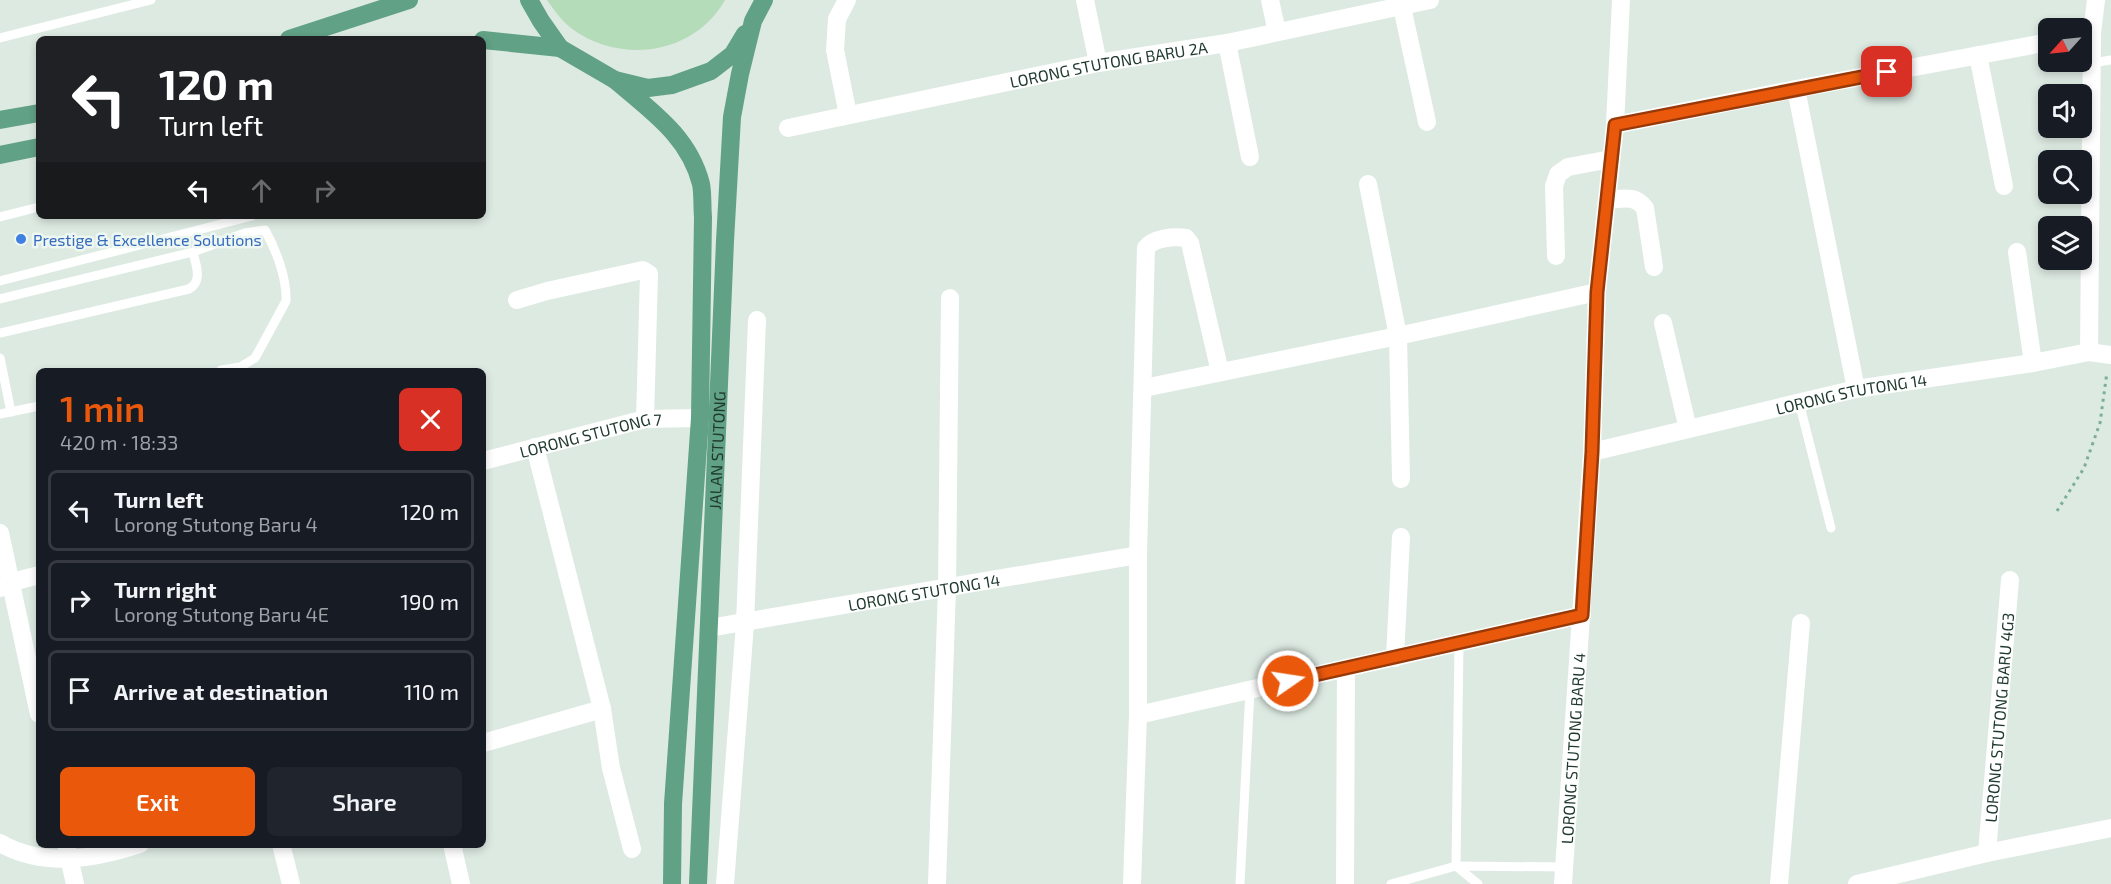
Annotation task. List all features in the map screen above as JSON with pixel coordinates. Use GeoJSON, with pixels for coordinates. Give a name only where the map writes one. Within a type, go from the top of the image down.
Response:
{"type":"FeatureCollection","features":[{"type":"Feature","properties":{"kind":"main road"},"geometry":{"type":"LineString","coordinates":[[298,36],[409,0]]}},
{"type":"Feature","properties":{"kind":"main road"},"geometry":{"type":"LineString","coordinates":[[530,0],[541,21],[560,48]]}},
{"type":"Feature","properties":{"kind":"main road"},"geometry":{"type":"LineString","coordinates":[[753,21],[758,0]]}},
{"type":"Feature","properties":{"kind":"main road"},"geometry":{"type":"LineString","coordinates":[[486,40],[560,48],[615,80],[648,88],[672,85],[711,71],[733,54],[764,0]]}},
{"type":"Feature","properties":{"kind":"main road","name":"JALAN STUTONG"},"geometry":{"type":"LineString","coordinates":[[698,884],[724,241],[732,117],[753,21]]}},
{"type":"Feature","properties":{"kind":"main road","name":"JALAN STUTONG"},"geometry":{"type":"LineString","coordinates":[[615,80],[675,132],[689,153],[701,186],[703,217],[700,418],[674,804],[672,884]]}},
{"type":"Feature","properties":{"kind":"main road"},"geometry":{"type":"LineString","coordinates":[[0,120],[36,114]]}},
{"type":"Feature","properties":{"kind":"main road"},"geometry":{"type":"LineString","coordinates":[[0,155],[36,148]]}},
{"type":"Feature","properties":{"kind":"street"},"geometry":{"type":"LineString","coordinates":[[847,0],[837,19],[835,50],[848,116]]}},
{"type":"Feature","properties":{"kind":"street"},"geometry":{"type":"LineString","coordinates":[[1085,0],[1098,63]]}},
{"type":"Feature","properties":{"kind":"street"},"geometry":{"type":"LineString","coordinates":[[1270,0],[1277,32]]}},
{"type":"Feature","properties":{"kind":"street","name":"LORONG STUTONG BARU 2A"},"geometry":{"type":"LineString","coordinates":[[788,128],[1098,63],[1227,43],[1430,0]]}},
{"type":"Feature","properties":{"kind":"street","name":"LORONG STUTONG BARU 4"},"geometry":{"type":"LineString","coordinates":[[1564,876],[1592,452],[1597,292],[1615,125],[1621,0]]}},
{"type":"Feature","properties":{"kind":"street"},"geometry":{"type":"LineString","coordinates":[[2091,18],[2096,0]]}},
{"type":"Feature","properties":{"kind":"street"},"geometry":{"type":"LineString","coordinates":[[1402,7],[1427,122]]}},
{"type":"Feature","properties":{"kind":"street"},"geometry":{"type":"LineString","coordinates":[[1227,43],[1250,157]]}},
{"type":"Feature","properties":{"kind":"street"},"geometry":{"type":"LineString","coordinates":[[2089,352],[2102,61],[2092,43]]}},
{"type":"Feature","properties":{"kind":"street"},"geometry":{"type":"LineString","coordinates":[[1615,125],[2038,44]]}},
{"type":"Feature","properties":{"kind":"street"},"geometry":{"type":"LineString","coordinates":[[1978,55],[2004,186]]}},
{"type":"Feature","properties":{"kind":"street"},"geometry":{"type":"LineString","coordinates":[[1796,89],[1856,389]]}},
{"type":"Feature","properties":{"kind":"street"},"geometry":{"type":"LineString","coordinates":[[1556,256],[1554,186],[1558,174],[1568,167],[1611,159]]}},
{"type":"Feature","properties":{"kind":"street"},"geometry":{"type":"LineString","coordinates":[[1368,184],[1398,336],[1401,479]]}},
{"type":"Feature","properties":{"kind":"street"},"geometry":{"type":"LineString","coordinates":[[1607,200],[1632,198],[1640,201],[1646,208],[1654,267]]}},
{"type":"Feature","properties":{"kind":"street"},"geometry":{"type":"LineString","coordinates":[[1132,884],[1146,248],[1154,241],[1179,237],[1186,238],[1190,243],[1220,372]]}},
{"type":"Feature","properties":{"kind":"street"},"geometry":{"type":"LineString","coordinates":[[2017,252],[2033,363]]}},
{"type":"Feature","properties":{"kind":"street"},"geometry":{"type":"LineString","coordinates":[[517,300],[611,276],[643,270],[650,274],[645,419]]}},
{"type":"Feature","properties":{"kind":"street"},"geometry":{"type":"LineString","coordinates":[[1144,388],[1597,292]]}},
{"type":"Feature","properties":{"kind":"street"},"geometry":{"type":"LineString","coordinates":[[937,884],[947,588],[950,298]]}},
{"type":"Feature","properties":{"kind":"street"},"geometry":{"type":"LineString","coordinates":[[725,884],[745,624],[758,320]]}},
{"type":"Feature","properties":{"kind":"street"},"geometry":{"type":"LineString","coordinates":[[1663,323],[1688,429]]}},
{"type":"Feature","properties":{"kind":"street","name":"LORONG STUTONG 14"},"geometry":{"type":"LineString","coordinates":[[1592,452],[1856,389],[2033,363],[2089,352],[2110,355]]}},
{"type":"Feature","properties":{"kind":"street","name":"LORONG STUTONG 7"},"geometry":{"type":"LineString","coordinates":[[486,460],[645,419],[700,418]]}},
{"type":"Feature","properties":{"kind":"street"},"geometry":{"type":"LineString","coordinates":[[535,447],[602,709],[611,768],[632,849]]}},
{"type":"Feature","properties":{"kind":"street"},"geometry":{"type":"LineString","coordinates":[[0,533],[6,585],[36,702]]}},
{"type":"Feature","properties":{"kind":"street"},"geometry":{"type":"LineString","coordinates":[[1395,658],[1401,537]]}},
{"type":"Feature","properties":{"kind":"street","name":"LORONG STUTONG 14"},"geometry":{"type":"LineString","coordinates":[[710,628],[745,624],[1138,555]]}},
{"type":"Feature","properties":{"kind":"street"},"geometry":{"type":"LineString","coordinates":[[6,585],[36,576]]}},
{"type":"Feature","properties":{"kind":"street","name":"LORONG STUTONG BARU 4G3"},"geometry":{"type":"LineString","coordinates":[[1987,853],[2010,580]]}},
{"type":"Feature","properties":{"kind":"street"},"geometry":{"type":"LineString","coordinates":[[1137,715],[1582,615]]}},
{"type":"Feature","properties":{"kind":"street"},"geometry":{"type":"LineString","coordinates":[[1779,884],[1801,622]]}},
{"type":"Feature","properties":{"kind":"street"},"geometry":{"type":"LineString","coordinates":[[1345,884],[1346,668]]}},
{"type":"Feature","properties":{"kind":"street"},"geometry":{"type":"LineString","coordinates":[[486,742],[602,709]]}},
{"type":"Feature","properties":{"kind":"street"},"geometry":{"type":"LineString","coordinates":[[1857,884],[1914,877],[1987,853],[2111,828]]}},
{"type":"Feature","properties":{"kind":"street"},"geometry":{"type":"LineString","coordinates":[[0,843],[9,849],[34,856],[109,849]]}},
{"type":"Feature","properties":{"kind":"street"},"geometry":{"type":"LineString","coordinates":[[281,848],[291,884]]}},
{"type":"Feature","properties":{"kind":"street"},"geometry":{"type":"LineString","coordinates":[[453,848],[461,884]]}},
{"type":"Feature","properties":{"kind":"street"},"geometry":{"type":"LineString","coordinates":[[68,852],[75,884]]}},
{"type":"Feature","properties":{"kind":"lane"},"geometry":{"type":"LineString","coordinates":[[0,38],[151,0]]}},
{"type":"Feature","properties":{"kind":"lane"},"geometry":{"type":"LineString","coordinates":[[0,217],[36,208]]}},
{"type":"Feature","properties":{"kind":"lane"},"geometry":{"type":"LineString","coordinates":[[0,281],[240,219]]}},
{"type":"Feature","properties":{"kind":"lane"},"geometry":{"type":"LineString","coordinates":[[0,299],[193,252],[245,233],[265,230],[274,246],[286,292],[283,308],[255,358],[234,368]]}},
{"type":"Feature","properties":{"kind":"lane"},"geometry":{"type":"LineString","coordinates":[[0,333],[189,289],[196,284],[198,279],[193,252]]}},
{"type":"Feature","properties":{"kind":"lane"},"geometry":{"type":"LineString","coordinates":[[0,358],[11,412]]}},
{"type":"Feature","properties":{"kind":"lane"},"geometry":{"type":"LineString","coordinates":[[1799,402],[1831,528]]}},
{"type":"Feature","properties":{"kind":"lane"},"geometry":{"type":"LineString","coordinates":[[0,414],[36,407]]}},
{"type":"Feature","properties":{"kind":"lane"},"geometry":{"type":"LineString","coordinates":[[1456,866],[1459,643]]}},
{"type":"Feature","properties":{"kind":"lane"},"geometry":{"type":"LineString","coordinates":[[1240,884],[1250,690]]}},
{"type":"Feature","properties":{"kind":"lane"},"geometry":{"type":"LineString","coordinates":[[1456,866],[1478,884]]}},
{"type":"Feature","properties":{"kind":"lane"},"geometry":{"type":"LineString","coordinates":[[1391,884],[1456,866],[1564,876]]}},
{"type":"Feature","properties":{"kind":"path"},"geometry":{"type":"LineString","coordinates":[[2057,510],[2084,468],[2100,423],[2110,355]]}},
{"type":"Feature","properties":{"kind":"green space"},"geometry":{"type":"Polygon","coordinates":[[[547,0],[725,0],[711,19],[695,33],[676,43],[633,50],[611,47],[590,40],[567,25],[547,0]]]}},
{"type":"Feature","properties":{"kind":"place","name":"Prestige & Excellence Solutions"},"geometry":{"type":"Point","coordinates":[21,239]}},
{"type":"Feature","properties":{"kind":"route"},"geometry":{"type":"LineString","coordinates":[[1288,681],[1582,615],[1592,452],[1597,292],[1615,125],[1887,72]]}}]}
